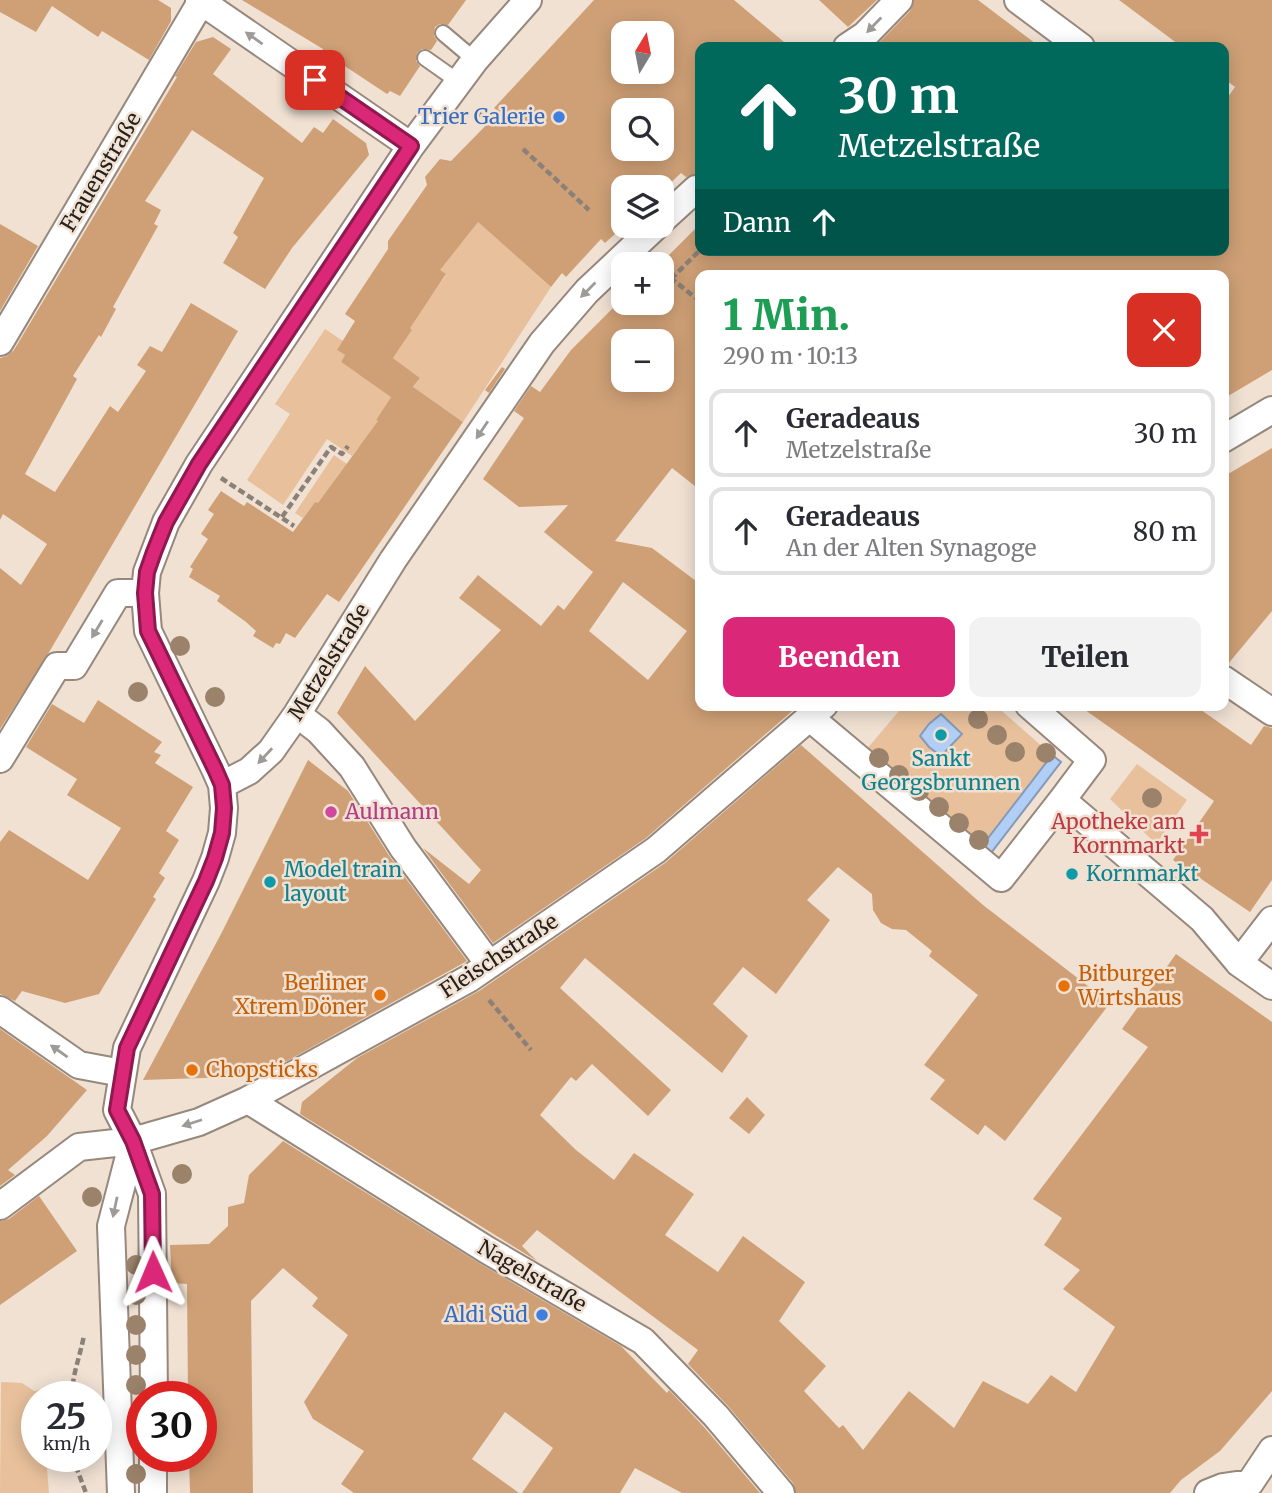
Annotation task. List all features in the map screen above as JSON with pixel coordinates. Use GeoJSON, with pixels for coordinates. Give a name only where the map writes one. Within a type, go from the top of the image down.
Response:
{"type":"FeatureCollection","features":[{"type":"Feature","properties":{"kind":"street"},"geometry":{"type":"LineString","coordinates":[[154,1381],[152,1194],[133,1141],[117,1110],[127,1048],[206,881],[224,821],[222,785],[148,631],[145,593],[147,572],[166,522],[199,464],[411,146],[475,60],[528,0]]}},
{"type":"Feature","properties":{"kind":"street"},"geometry":{"type":"LineString","coordinates":[[854,42],[899,0]]}},
{"type":"Feature","properties":{"kind":"street"},"geometry":{"type":"LineString","coordinates":[[1018,0],[1074,42]]}},
{"type":"Feature","properties":{"kind":"street"},"geometry":{"type":"LineString","coordinates":[[200,1],[411,146]]}},
{"type":"Feature","properties":{"kind":"street","name":"Frauenstraße"},"geometry":{"type":"LineString","coordinates":[[0,342],[200,1]]}},
{"type":"Feature","properties":{"kind":"street"},"geometry":{"type":"LineString","coordinates":[[674,209],[695,190]]}},
{"type":"Feature","properties":{"kind":"street","name":"Metzelstraße"},"geometry":{"type":"LineString","coordinates":[[222,785],[261,763],[297,714],[393,560],[542,343],[587,291],[643,238]]}},
{"type":"Feature","properties":{"kind":"street"},"geometry":{"type":"LineString","coordinates":[[1229,435],[1272,410]]}},
{"type":"Feature","properties":{"kind":"street"},"geometry":{"type":"LineString","coordinates":[[0,759],[57,666],[74,666],[118,593],[145,593]]}},
{"type":"Feature","properties":{"kind":"street"},"geometry":{"type":"LineString","coordinates":[[1229,682],[1272,712]]}},
{"type":"Feature","properties":{"kind":"street"},"geometry":{"type":"LineString","coordinates":[[817,711],[1001,878],[1092,760],[1036,711]]}},
{"type":"Feature","properties":{"kind":"street","name":"Fleischstraße"},"geometry":{"type":"LineString","coordinates":[[0,1206],[79,1147],[133,1141],[199,1122],[248,1100],[480,971],[656,850],[817,711]]}},
{"type":"Feature","properties":{"kind":"street"},"geometry":{"type":"LineString","coordinates":[[297,714],[319,731],[352,767],[480,971]]}},
{"type":"Feature","properties":{"kind":"street"},"geometry":{"type":"LineString","coordinates":[[1062,800],[1202,919],[1239,963],[1272,986]]}},
{"type":"Feature","properties":{"kind":"street"},"geometry":{"type":"LineString","coordinates":[[1239,963],[1272,920]]}},
{"type":"Feature","properties":{"kind":"street"},"geometry":{"type":"LineString","coordinates":[[0,1010],[79,1065],[122,1073]]}},
{"type":"Feature","properties":{"kind":"street","name":"Nagelstraße"},"geometry":{"type":"LineString","coordinates":[[248,1100],[487,1250],[643,1341],[716,1416],[781,1493]]}},
{"type":"Feature","properties":{"kind":"street"},"geometry":{"type":"LineString","coordinates":[[121,1493],[111,1226],[133,1141]]}},
{"type":"Feature","properties":{"kind":"street"},"geometry":{"type":"LineString","coordinates":[[1208,1493],[1223,1487],[1252,1488],[1272,1450]]}},
{"type":"Feature","properties":{"kind":"street"},"geometry":{"type":"LineString","coordinates":[[153,1472],[153,1493]]}},
{"type":"Feature","properties":{"kind":"lane"},"geometry":{"type":"LineString","coordinates":[[443,33],[475,60]]}},
{"type":"Feature","properties":{"kind":"lane"},"geometry":{"type":"LineString","coordinates":[[425,58],[459,82]]}},
{"type":"Feature","properties":{"kind":"path"},"geometry":{"type":"LineString","coordinates":[[479,114],[492,121]]}},
{"type":"Feature","properties":{"kind":"path"},"geometry":{"type":"LineString","coordinates":[[523,149],[589,210]]}},
{"type":"Feature","properties":{"kind":"path"},"geometry":{"type":"LineString","coordinates":[[674,276],[695,255]]}},
{"type":"Feature","properties":{"kind":"path"},"geometry":{"type":"LineString","coordinates":[[674,281],[695,297]]}},
{"type":"Feature","properties":{"kind":"path"},"geometry":{"type":"LineString","coordinates":[[282,517],[331,447],[342,454],[348,446]]}},
{"type":"Feature","properties":{"kind":"path"},"geometry":{"type":"LineString","coordinates":[[199,464],[294,526]]}},
{"type":"Feature","properties":{"kind":"path"},"geometry":{"type":"LineString","coordinates":[[480,971],[531,1050]]}},
{"type":"Feature","properties":{"kind":"path"},"geometry":{"type":"LineString","coordinates":[[78,1472],[86,1493]]}},
{"type":"Feature","properties":{"kind":"shaded area"},"geometry":{"type":"Polygon","coordinates":[[[467,212],[551,287],[463,422],[443,408],[405,399],[420,378],[393,358],[412,330],[409,328],[446,275],[438,269],[467,212]]]}},
{"type":"Feature","properties":{"kind":"shaded area"},"geometry":{"type":"Polygon","coordinates":[[[325,329],[343,341],[337,350],[345,355],[341,362],[358,374],[395,391],[376,420],[386,428],[367,454],[358,448],[352,456],[327,439],[283,505],[247,480],[290,414],[275,404],[325,329]]]}},
{"type":"Feature","properties":{"kind":"shaded area"},"geometry":{"type":"Polygon","coordinates":[[[334,455],[347,464],[337,477],[342,481],[324,507],[315,502],[303,518],[295,513],[334,455]]]}},
{"type":"Feature","properties":{"kind":"shaded area"},"geometry":{"type":"Polygon","coordinates":[[[899,711],[1002,711],[1052,755],[982,846],[866,750],[899,711]]]}},
{"type":"Feature","properties":{"kind":"shaded area"},"geometry":{"type":"Polygon","coordinates":[[[1137,764],[1187,800],[1156,844],[1110,799],[1137,764]]]}},
{"type":"Feature","properties":{"kind":"shaded area"},"geometry":{"type":"Polygon","coordinates":[[[1,1382],[21,1383],[21,1472],[47,1472],[49,1493],[0,1493],[1,1382]]]}},
{"type":"Feature","properties":{"kind":"water","name":"Sankt Georgsbrunnen"},"geometry":{"type":"Polygon","coordinates":[[[941,714],[962,734],[941,756],[920,736],[941,714]]]}},
{"type":"Feature","properties":{"kind":"water"},"geometry":{"type":"Polygon","coordinates":[[[1052,755],[1061,762],[991,853],[982,846],[1052,755]]]}},
{"type":"Feature","properties":{"kind":"building"},"geometry":{"type":"Polygon","coordinates":[[[0,0],[158,0],[171,8],[171,21],[149,60],[102,31],[98,37],[52,6],[36,32],[0,12],[0,0]]]}},
{"type":"Feature","properties":{"kind":"building"},"geometry":{"type":"Polygon","coordinates":[[[242,0],[466,0],[448,25],[440,24],[435,27],[434,36],[437,41],[431,50],[422,49],[417,53],[416,61],[420,66],[400,96],[390,91],[387,94],[322,51],[323,49],[242,0]]]}},
{"type":"Feature","properties":{"kind":"building"},"geometry":{"type":"Polygon","coordinates":[[[594,0],[734,0],[784,42],[695,42],[695,175],[686,177],[681,173],[674,180],[674,175],[611,175],[611,238],[605,243],[601,239],[566,277],[562,273],[551,287],[478,222],[440,270],[446,274],[393,358],[420,378],[413,387],[463,422],[339,602],[327,594],[295,638],[286,633],[280,644],[276,643],[273,648],[253,636],[256,631],[217,601],[220,596],[189,577],[193,569],[190,567],[208,539],[201,534],[214,514],[208,510],[221,491],[244,506],[247,502],[293,532],[315,502],[318,503],[378,421],[376,420],[391,397],[341,362],[345,355],[337,350],[355,321],[345,314],[388,249],[388,241],[427,185],[425,177],[440,159],[451,161],[499,112],[494,108],[594,0]]]}},
{"type":"Feature","properties":{"kind":"building"},"geometry":{"type":"Polygon","coordinates":[[[819,0],[877,0],[848,27],[819,0]]]}},
{"type":"Feature","properties":{"kind":"building"},"geometry":{"type":"Polygon","coordinates":[[[914,0],[978,0],[1033,42],[880,42],[910,11],[914,0]]]}},
{"type":"Feature","properties":{"kind":"building"},"geometry":{"type":"Polygon","coordinates":[[[1119,0],[1272,0],[1272,370],[1229,395],[1229,270],[695,270],[695,486],[672,468],[615,541],[652,548],[695,580],[695,711],[792,711],[646,838],[493,943],[423,848],[469,884],[481,870],[337,713],[365,666],[415,721],[501,630],[459,598],[478,575],[541,626],[558,605],[564,610],[593,572],[544,532],[568,505],[519,507],[483,479],[524,418],[514,411],[531,386],[540,392],[571,350],[611,310],[611,315],[674,315],[672,252],[695,229],[695,256],[1229,256],[1229,96],[1235,87],[1229,82],[1229,42],[1175,42],[1119,0]],[[623,582],[589,631],[648,680],[687,631],[623,582]]]}},
{"type":"Feature","properties":{"kind":"building"},"geometry":{"type":"Polygon","coordinates":[[[213,37],[231,49],[213,74],[302,143],[314,127],[323,133],[333,119],[366,143],[369,155],[292,248],[265,289],[223,263],[238,237],[233,233],[264,178],[192,130],[145,201],[161,210],[154,224],[158,226],[113,307],[116,309],[101,337],[99,335],[73,376],[77,379],[25,474],[55,492],[110,406],[118,412],[146,371],[137,365],[150,346],[162,352],[191,303],[238,331],[48,654],[0,729],[0,568],[21,585],[47,544],[3,514],[0,520],[0,358],[14,350],[196,42],[213,37]]]}},
{"type":"Feature","properties":{"kind":"building"},"geometry":{"type":"Polygon","coordinates":[[[0,224],[38,246],[0,311],[0,224]]]}},
{"type":"Feature","properties":{"kind":"building"},"geometry":{"type":"Polygon","coordinates":[[[502,367],[505,369],[489,393],[485,390],[502,367]]]}},
{"type":"Feature","properties":{"kind":"building"},"geometry":{"type":"Polygon","coordinates":[[[1272,448],[1272,611],[1229,663],[1229,473],[1272,448]]]}},
{"type":"Feature","properties":{"kind":"building"},"geometry":{"type":"Polygon","coordinates":[[[98,700],[162,742],[154,752],[161,755],[155,763],[193,787],[166,831],[179,840],[159,873],[165,878],[153,897],[156,899],[99,994],[65,1003],[22,991],[15,1001],[0,994],[0,842],[9,830],[88,880],[121,828],[67,795],[77,779],[26,747],[52,704],[84,723],[98,700]]]}},
{"type":"Feature","properties":{"kind":"building"},"geometry":{"type":"Polygon","coordinates":[[[1086,711],[1203,711],[1251,745],[1264,726],[1272,728],[1272,880],[1250,912],[1173,860],[1214,801],[1086,711]]]}},
{"type":"Feature","properties":{"kind":"building"},"geometry":{"type":"Polygon","coordinates":[[[801,745],[983,905],[1110,1003],[1005,1141],[985,1125],[978,1135],[930,1099],[945,1080],[924,1065],[978,995],[929,956],[932,951],[906,930],[892,929],[881,923],[873,910],[872,894],[838,867],[807,900],[830,920],[776,994],[743,967],[713,1004],[748,1036],[722,1073],[585,958],[560,988],[671,1090],[648,1116],[592,1064],[576,1081],[571,1077],[540,1115],[576,1150],[614,1180],[634,1153],[694,1194],[665,1235],[718,1272],[743,1236],[805,1282],[779,1321],[826,1366],[804,1391],[839,1428],[843,1425],[863,1450],[909,1391],[954,1428],[983,1381],[1028,1404],[1051,1375],[1076,1392],[1115,1327],[1063,1289],[1080,1270],[1044,1245],[1062,1218],[1033,1199],[1148,1047],[1122,1029],[1176,954],[1272,1022],[1272,1391],[1220,1451],[1181,1480],[1170,1493],[796,1493],[793,1483],[728,1406],[688,1364],[698,1350],[537,1230],[522,1246],[537,1261],[300,1114],[302,1102],[357,1058],[479,991],[665,863],[801,745]]]}},
{"type":"Feature","properties":{"kind":"building"},"geometry":{"type":"Polygon","coordinates":[[[308,760],[348,791],[390,857],[467,961],[287,1061],[232,1077],[143,1080],[221,934],[308,760]]]}},
{"type":"Feature","properties":{"kind":"building"},"geometry":{"type":"Polygon","coordinates":[[[0,1029],[87,1090],[47,1136],[8,1170],[15,1175],[0,1186],[0,1029]]]}},
{"type":"Feature","properties":{"kind":"building"},"geometry":{"type":"Polygon","coordinates":[[[747,1097],[765,1115],[749,1134],[729,1118],[747,1097]]]}},
{"type":"Feature","properties":{"kind":"building"},"geometry":{"type":"Polygon","coordinates":[[[283,1141],[479,1263],[621,1346],[704,1427],[760,1493],[682,1493],[635,1468],[620,1493],[522,1493],[553,1448],[505,1412],[472,1459],[519,1493],[354,1493],[341,1484],[364,1451],[313,1419],[304,1402],[348,1335],[312,1306],[318,1298],[283,1268],[251,1301],[253,1493],[190,1493],[189,1472],[217,1472],[217,1381],[188,1381],[187,1284],[172,1283],[170,1245],[209,1244],[228,1226],[228,1207],[244,1203],[249,1175],[283,1141]]]}},
{"type":"Feature","properties":{"kind":"building"},"geometry":{"type":"Polygon","coordinates":[[[39,1196],[77,1251],[0,1305],[0,1221],[9,1219],[39,1196]]]}},
{"type":"Feature","properties":{"kind":"place","name":"Trier Galerie"},"geometry":{"type":"Point","coordinates":[559,117]}},
{"type":"Feature","properties":{"kind":"place","name":"Sankt Georgsbrunnen"},"geometry":{"type":"Point","coordinates":[941,735]}},
{"type":"Feature","properties":{"kind":"place","name":"Aulmann"},"geometry":{"type":"Point","coordinates":[331,812]}},
{"type":"Feature","properties":{"kind":"place","name":"Apotheke am Kornmarkt"},"geometry":{"type":"Point","coordinates":[1199,834]}},
{"type":"Feature","properties":{"kind":"place","name":"Kornmarkt"},"geometry":{"type":"Point","coordinates":[1072,874]}},
{"type":"Feature","properties":{"kind":"place","name":"Model train layout"},"geometry":{"type":"Point","coordinates":[270,882]}},
{"type":"Feature","properties":{"kind":"place","name":"Bitburger Wirtshaus"},"geometry":{"type":"Point","coordinates":[1064,986]}},
{"type":"Feature","properties":{"kind":"place","name":"Berliner Xtrem Döner"},"geometry":{"type":"Point","coordinates":[380,995]}},
{"type":"Feature","properties":{"kind":"place","name":"Chopsticks"},"geometry":{"type":"Point","coordinates":[192,1070]}},
{"type":"Feature","properties":{"kind":"place","name":"Aldi Süd"},"geometry":{"type":"Point","coordinates":[542,1315]}},
{"type":"Feature","properties":{"kind":"route"},"geometry":{"type":"LineString","coordinates":[[153,1272],[152,1194],[133,1141],[117,1110],[122,1073],[127,1048],[215,858],[224,821],[224,797],[215,769],[148,631],[145,593],[147,572],[166,522],[199,464],[411,146],[315,80]]}}]}
